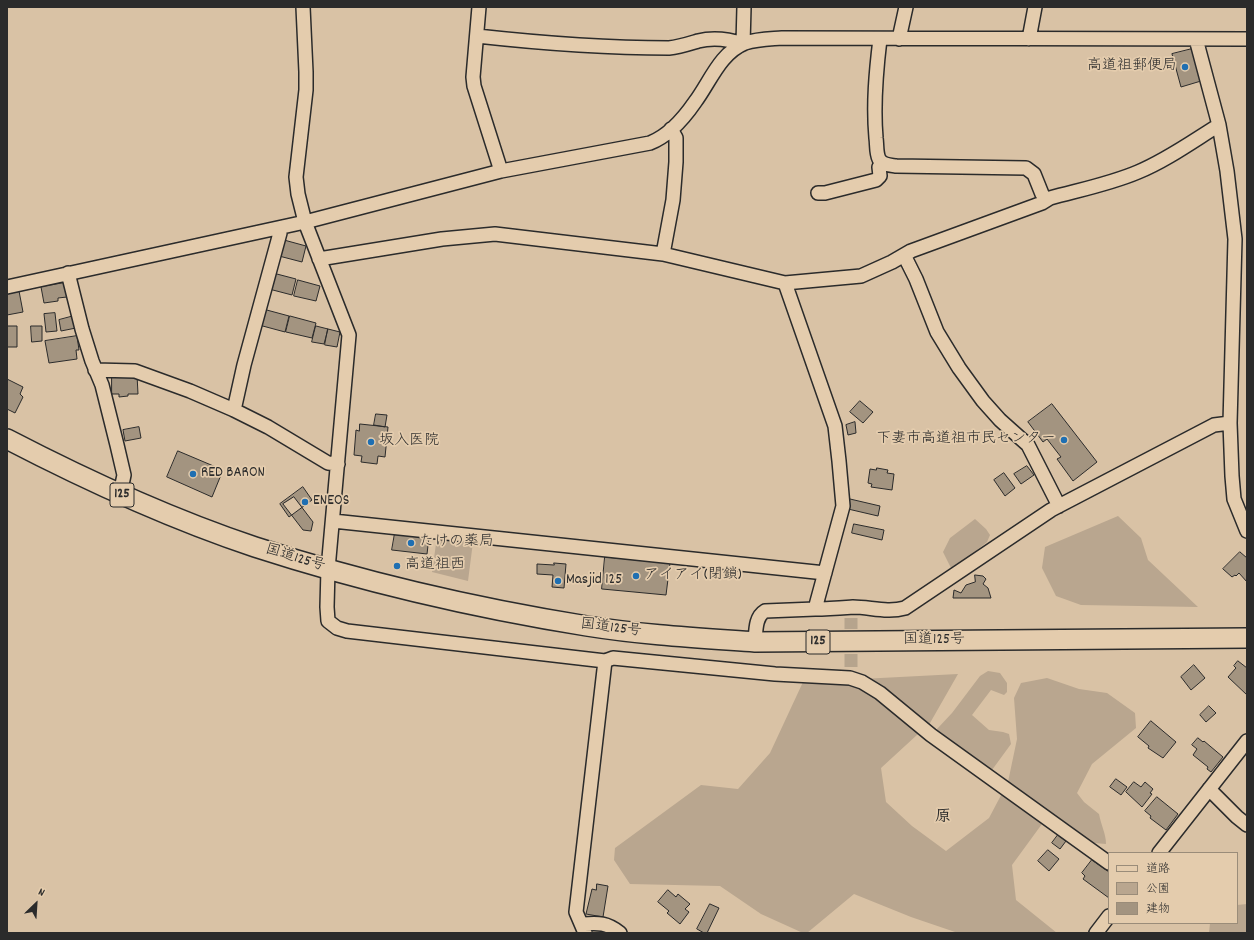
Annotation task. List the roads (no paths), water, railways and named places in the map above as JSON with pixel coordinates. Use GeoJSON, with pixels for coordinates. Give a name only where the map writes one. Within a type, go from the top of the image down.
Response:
{"type":"FeatureCollection","features":[{"type":"Feature","properties":{"kind":"highway","name":"国道125号"},"geometry":{"type":"LineString","coordinates":[[7,439],[120,494],[254,546],[328,569],[461,603],[581,625],[677,637],[755,642],[1247,638]]}},
{"type":"Feature","properties":{"kind":"street"},"geometry":{"type":"LineString","coordinates":[[303,7],[306,90],[296,178],[298,194],[305,222],[349,335],[328,569],[328,621],[337,628],[347,631],[605,661],[613,658],[775,674],[851,672],[862,682],[880,693],[931,735],[1108,862]]}},
{"type":"Feature","properties":{"kind":"street"},"geometry":{"type":"LineString","coordinates":[[479,7],[473,77],[474,86],[501,171]]}},
{"type":"Feature","properties":{"kind":"street"},"geometry":{"type":"LineString","coordinates":[[743,44],[744,7]]}},
{"type":"Feature","properties":{"kind":"street"},"geometry":{"type":"LineString","coordinates":[[899,39],[906,7]]}},
{"type":"Feature","properties":{"kind":"street"},"geometry":{"type":"LineString","coordinates":[[1029,39],[1035,7]]}},
{"type":"Feature","properties":{"kind":"street"},"geometry":{"type":"LineString","coordinates":[[477,36],[511,40],[621,47],[681,47],[711,39],[728,39],[743,44]]}},
{"type":"Feature","properties":{"kind":"street"},"geometry":{"type":"LineString","coordinates":[[7,287],[280,228],[501,171],[650,143],[662,137],[671,129],[695,102],[726,56],[743,44],[756,40],[782,38],[1247,39]]}},
{"type":"Feature","properties":{"kind":"street"},"geometry":{"type":"LineString","coordinates":[[880,39],[876,72],[875,124],[879,159],[882,162],[887,165],[896,166],[1026,168],[1034,174],[1046,200]]}},
{"type":"Feature","properties":{"kind":"street"},"geometry":{"type":"LineString","coordinates":[[1196,39],[1219,125],[1227,171],[1234,239],[1230,423],[1232,476],[1234,499],[1247,531]]}},
{"type":"Feature","properties":{"kind":"street"},"geometry":{"type":"LineString","coordinates":[[319,259],[442,239],[495,234],[663,254],[786,283],[861,276],[911,251],[1042,203],[1050,198],[1139,172],[1219,125]]}},
{"type":"Feature","properties":{"kind":"street"},"geometry":{"type":"LineString","coordinates":[[663,254],[672,200],[676,162],[676,138],[671,129]]}},
{"type":"Feature","properties":{"kind":"street"},"geometry":{"type":"LineString","coordinates":[[818,193],[825,193],[876,180],[880,176],[879,167],[882,162]]}},
{"type":"Feature","properties":{"kind":"street"},"geometry":{"type":"LineString","coordinates":[[234,410],[244,365],[280,233],[280,228]]}},
{"type":"Feature","properties":{"kind":"street"},"geometry":{"type":"LineString","coordinates":[[904,255],[916,279],[937,332],[944,344],[983,401],[1000,420],[1028,445],[1059,506]]}},
{"type":"Feature","properties":{"kind":"street"},"geometry":{"type":"LineString","coordinates":[[68,273],[82,329],[95,370],[102,385],[124,475],[120,494]]}},
{"type":"Feature","properties":{"kind":"street"},"geometry":{"type":"LineString","coordinates":[[786,283],[835,426],[843,506],[815,609]]}},
{"type":"Feature","properties":{"kind":"street"},"geometry":{"type":"LineString","coordinates":[[95,370],[135,371],[190,391],[268,427],[328,463],[338,464]]}},
{"type":"Feature","properties":{"kind":"street"},"geometry":{"type":"LineString","coordinates":[[755,642],[759,617],[765,611],[815,609],[851,612],[888,611],[905,608],[1051,510],[1214,425],[1230,423]]}},
{"type":"Feature","properties":{"kind":"street"},"geometry":{"type":"LineString","coordinates":[[333,521],[825,574]]}},
{"type":"Feature","properties":{"kind":"street"},"geometry":{"type":"LineString","coordinates":[[605,661],[576,912],[583,929],[598,923],[606,924],[620,933]]}},
{"type":"Feature","properties":{"kind":"street"},"geometry":{"type":"LineString","coordinates":[[1160,852],[1247,741]]}},
{"type":"Feature","properties":{"kind":"street"},"geometry":{"type":"LineString","coordinates":[[1209,789],[1247,825]]}},
{"type":"Feature","properties":{"kind":"street"},"geometry":{"type":"LineString","coordinates":[[1096,933],[1108,917]]}},
{"type":"Feature","properties":{"kind":"tunnel"},"geometry":{"type":"LineString","coordinates":[[851,618],[851,667]]}},
{"type":"Feature","properties":{"kind":"place","name":"高道祖郵便局"},"geometry":{"type":"Point","coordinates":[1185,67]}},
{"type":"Feature","properties":{"kind":"place","name":"下妻市高道祖市民センター"},"geometry":{"type":"Point","coordinates":[1064,440]}},
{"type":"Feature","properties":{"kind":"place","name":"坂入医院"},"geometry":{"type":"Point","coordinates":[371,442]}},
{"type":"Feature","properties":{"kind":"place","name":"RED BARON"},"geometry":{"type":"Point","coordinates":[193,474]}},
{"type":"Feature","properties":{"kind":"place","name":"ENEOS"},"geometry":{"type":"Point","coordinates":[305,502]}},
{"type":"Feature","properties":{"kind":"place","name":"たけの薬局"},"geometry":{"type":"Point","coordinates":[411,543]}},
{"type":"Feature","properties":{"kind":"place","name":"高道祖西"},"geometry":{"type":"Point","coordinates":[397,566]}},
{"type":"Feature","properties":{"kind":"place","name":"アイアイ(閉鎖)"},"geometry":{"type":"Point","coordinates":[636,576]}},
{"type":"Feature","properties":{"kind":"place","name":"Masjid 125"},"geometry":{"type":"Point","coordinates":[558,581]}},
{"type":"Feature","properties":{"kind":"district","name":"原"},"geometry":{"type":"Point","coordinates":[943,819]}}]}
